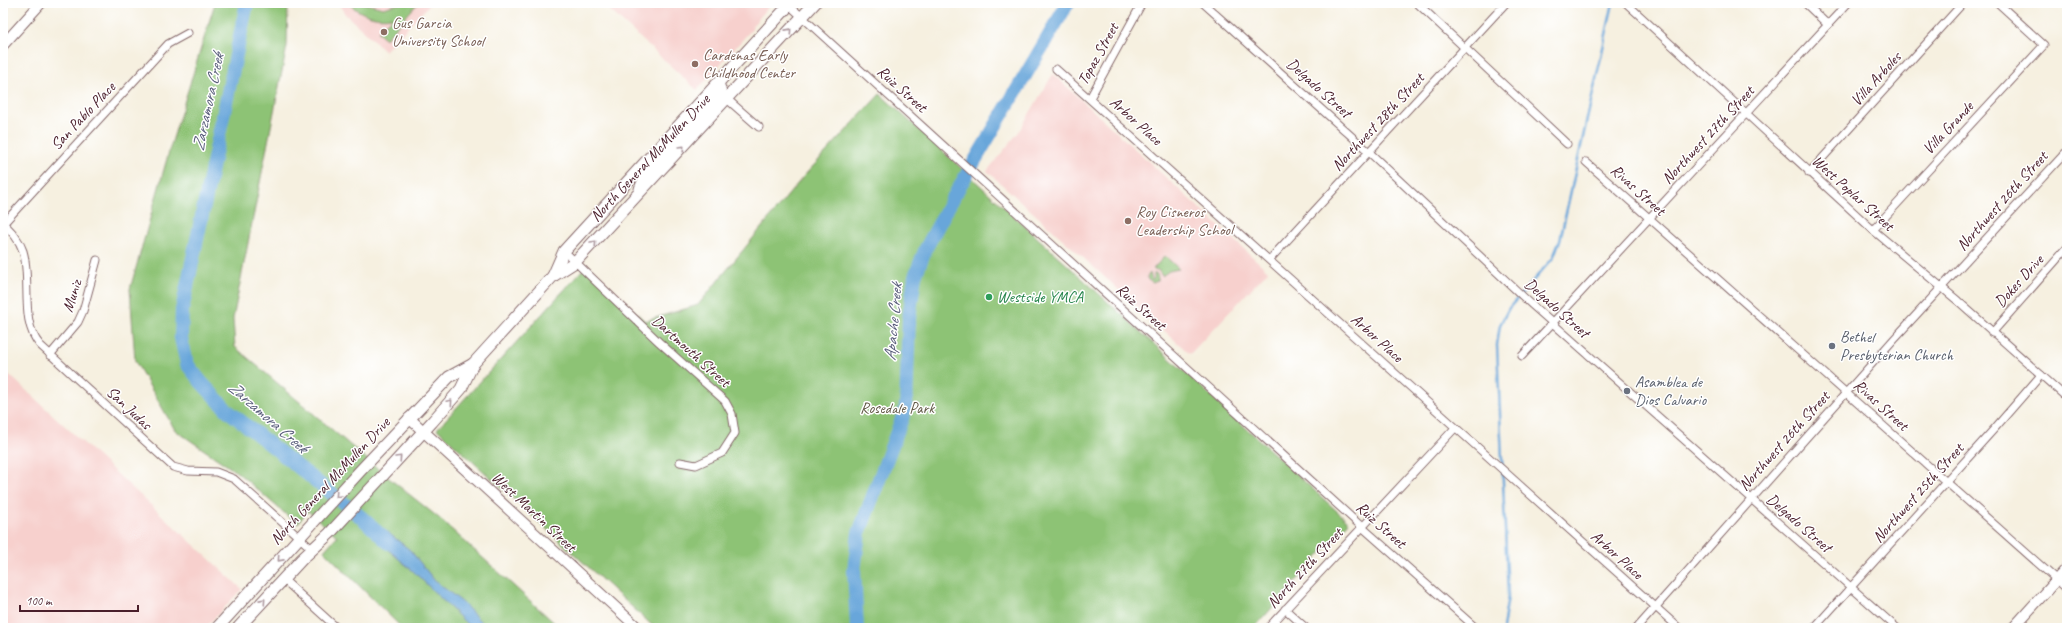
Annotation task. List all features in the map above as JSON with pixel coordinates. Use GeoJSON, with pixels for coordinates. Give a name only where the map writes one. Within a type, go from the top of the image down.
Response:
{"type":"FeatureCollection","features":[{"type":"Feature","properties":{"kind":"main road","name":"North General McMullen Drive"},"geometry":{"type":"LineString","coordinates":[[238,628],[312,549],[330,533],[424,431],[461,389],[473,364],[553,276],[575,262],[636,199],[815,3]]}},
{"type":"Feature","properties":{"kind":"main road","name":"North General McMullen Drive"},"geometry":{"type":"LineString","coordinates":[[553,276],[564,252],[790,4]]}},
{"type":"Feature","properties":{"kind":"main road"},"geometry":{"type":"LineString","coordinates":[[636,199],[646,174],[721,92],[718,83]]}},
{"type":"Feature","properties":{"kind":"main road","name":"North General McMullen Drive"},"geometry":{"type":"LineString","coordinates":[[217,628],[315,519],[449,377],[473,364]]}},
{"type":"Feature","properties":{"kind":"street"},"geometry":{"type":"LineString","coordinates":[[3,45],[42,3]]}},
{"type":"Feature","properties":{"kind":"street","name":"Topaz Street"},"geometry":{"type":"LineString","coordinates":[[1090,98],[1142,3]]}},
{"type":"Feature","properties":{"kind":"street","name":"Delgado Street"},"geometry":{"type":"LineString","coordinates":[[1203,3],[1369,152],[1532,305],[1896,628]]}},
{"type":"Feature","properties":{"kind":"street"},"geometry":{"type":"LineString","coordinates":[[1417,3],[1567,144]]}},
{"type":"Feature","properties":{"kind":"street","name":"Northwest 28th Street"},"geometry":{"type":"LineString","coordinates":[[1270,259],[1506,3]]}},
{"type":"Feature","properties":{"kind":"street","name":"West Poplar Street"},"geometry":{"type":"LineString","coordinates":[[1626,3],[1809,173],[2067,398]]}},
{"type":"Feature","properties":{"kind":"street"},"geometry":{"type":"LineString","coordinates":[[1804,3],[1828,25]]}},
{"type":"Feature","properties":{"kind":"street","name":"Northwest 27th Street"},"geometry":{"type":"LineString","coordinates":[[1522,356],[1848,3]]}},
{"type":"Feature","properties":{"kind":"street","name":"Villa Arboles"},"geometry":{"type":"LineString","coordinates":[[1809,173],[1963,3]]}},
{"type":"Feature","properties":{"kind":"street","name":"Villa Grande"},"geometry":{"type":"LineString","coordinates":[[1873,230],[2044,45],[1998,3]]}},
{"type":"Feature","properties":{"kind":"street","name":"Ruiz Street"},"geometry":{"type":"LineString","coordinates":[[790,4],[802,17],[1362,527],[1476,628]]}},
{"type":"Feature","properties":{"kind":"street","name":"San Pablo Place"},"geometry":{"type":"LineString","coordinates":[[3,224],[168,44],[188,33]]}},
{"type":"Feature","properties":{"kind":"street","name":"Arbor Place"},"geometry":{"type":"LineString","coordinates":[[1056,69],[1270,259],[1514,482],[1679,628]]}},
{"type":"Feature","properties":{"kind":"street"},"geometry":{"type":"LineString","coordinates":[[727,99],[759,127]]}},
{"type":"Feature","properties":{"kind":"street","name":"Northwest 26th Street"},"geometry":{"type":"LineString","coordinates":[[1637,628],[1750,499],[2067,151]]}},
{"type":"Feature","properties":{"kind":"street","name":"Rivas Street"},"geometry":{"type":"LineString","coordinates":[[1586,162],[2067,589]]}},
{"type":"Feature","properties":{"kind":"street","name":"San Judas"},"geometry":{"type":"LineString","coordinates":[[3,224],[16,237],[23,251],[32,333],[36,340],[50,355],[174,467],[188,472],[216,472],[234,479],[312,549]]}},
{"type":"Feature","properties":{"kind":"street","name":"Dokes Drive"},"geometry":{"type":"LineString","coordinates":[[1992,332],[2067,248]]}},
{"type":"Feature","properties":{"kind":"street","name":"Dartmouth Street"},"geometry":{"type":"LineString","coordinates":[[564,252],[659,342],[725,401],[732,414],[735,433],[722,453],[696,465],[680,462]]}},
{"type":"Feature","properties":{"kind":"street","name":"Muniz"},"geometry":{"type":"LineString","coordinates":[[50,355],[78,322],[83,311],[97,260]]}},
{"type":"Feature","properties":{"kind":"street","name":"Northwest 25th Street"},"geometry":{"type":"LineString","coordinates":[[1814,628],[1946,483],[2041,375]]}},
{"type":"Feature","properties":{"kind":"street","name":"West Martin Street"},"geometry":{"type":"LineString","coordinates":[[410,418],[638,628]]}},
{"type":"Feature","properties":{"kind":"street"},"geometry":{"type":"LineString","coordinates":[[1362,527],[1455,428]]}},
{"type":"Feature","properties":{"kind":"street","name":"North 27th Street"},"geometry":{"type":"LineString","coordinates":[[1268,628],[1362,527]]}},
{"type":"Feature","properties":{"kind":"street"},"geometry":{"type":"LineString","coordinates":[[2013,628],[2067,568]]}},
{"type":"Feature","properties":{"kind":"street"},"geometry":{"type":"LineString","coordinates":[[283,579],[337,628]]}},
{"type":"Feature","properties":{"kind":"street"},"geometry":{"type":"LineString","coordinates":[[1285,609],[1306,628]]}},
{"type":"Feature","properties":{"kind":"shaded area","name":"Gus Garcia University School"},"geometry":{"type":"Polygon","coordinates":[[[338,3],[431,3],[385,51],[345,14],[338,3]]]}},
{"type":"Feature","properties":{"kind":"shaded area","name":"Cardenas Early Childhood Center"},"geometry":{"type":"Polygon","coordinates":[[[602,3],[772,3],[752,26],[753,28],[697,90],[602,3]]]}},
{"type":"Feature","properties":{"kind":"shaded area","name":"Roy Cisneros Leadership School"},"geometry":{"type":"Polygon","coordinates":[[[1053,74],[1268,271],[1190,354],[987,171],[1018,133],[1053,74]]]}},
{"type":"Feature","properties":{"kind":"shaded area"},"geometry":{"type":"Polygon","coordinates":[[[3,369],[242,589],[205,628],[3,628],[3,369]]]}},
{"type":"Feature","properties":{"kind":"green space"},"geometry":{"type":"Polygon","coordinates":[[[215,3],[288,3],[287,46],[233,319],[235,347],[390,479],[439,518],[560,628],[402,628],[324,551],[337,536],[308,511],[297,524],[238,473],[175,430],[135,361],[130,289],[170,148],[215,3]]]}},
{"type":"Feature","properties":{"kind":"green space"},"geometry":{"type":"Polygon","coordinates":[[[348,3],[364,3],[383,8],[402,3],[418,3],[386,39],[378,32],[392,17],[374,17],[363,13],[348,3]]]}},
{"type":"Feature","properties":{"kind":"green space","name":"Rosedale Park"},"geometry":{"type":"Polygon","coordinates":[[[880,94],[1349,522],[1254,628],[655,628],[437,429],[586,266],[645,321],[698,305],[803,177],[880,94]]]}},
{"type":"Feature","properties":{"kind":"green space"},"geometry":{"type":"Polygon","coordinates":[[[1165,256],[1179,269],[1169,271],[1162,276],[1158,270],[1153,269],[1165,256]]]}},
{"type":"Feature","properties":{"kind":"green space"},"geometry":{"type":"Polygon","coordinates":[[[1150,273],[1152,280],[1154,279],[1154,273],[1156,273],[1158,277],[1157,281],[1153,283],[1148,280],[1147,277],[1150,273]]]}},
{"type":"Feature","properties":{"kind":"water"},"geometry":{"type":"Polygon","coordinates":[[[382,528],[410,550],[435,581],[462,602],[487,628],[471,628],[413,571],[372,536],[375,531],[382,528]]]}},
{"type":"Feature","properties":{"kind":"waterway","name":"Zarzamora Creek"},"geometry":{"type":"LineString","coordinates":[[247,3],[182,310],[181,338],[187,364],[201,382],[227,410],[361,517],[389,543]]}},
{"type":"Feature","properties":{"kind":"waterway","name":"Apache Creek"},"geometry":{"type":"LineString","coordinates":[[857,628],[854,570],[859,533],[906,408],[909,318],[915,276],[926,248],[954,196],[1068,3]]}},
{"type":"Feature","properties":{"kind":"waterway"},"geometry":{"type":"LineString","coordinates":[[1503,628],[1508,596],[1497,345],[1500,325],[1509,308],[1553,258],[1560,240],[1613,3]]}},
{"type":"Feature","properties":{"kind":"place","name":"Gus Garcia University School"},"geometry":{"type":"Point","coordinates":[384,32]}},
{"type":"Feature","properties":{"kind":"place","name":"Cardenas Early Childhood Center"},"geometry":{"type":"Point","coordinates":[695,64]}},
{"type":"Feature","properties":{"kind":"place","name":"Roy Cisneros Leadership School"},"geometry":{"type":"Point","coordinates":[1128,221]}},
{"type":"Feature","properties":{"kind":"place","name":"Westside YMCA"},"geometry":{"type":"Point","coordinates":[989,297]}},
{"type":"Feature","properties":{"kind":"place","name":"Bethel Presbyterian Church"},"geometry":{"type":"Point","coordinates":[1832,346]}},
{"type":"Feature","properties":{"kind":"place","name":"Asamblea de Dios Calvario"},"geometry":{"type":"Point","coordinates":[1627,391]}}]}
